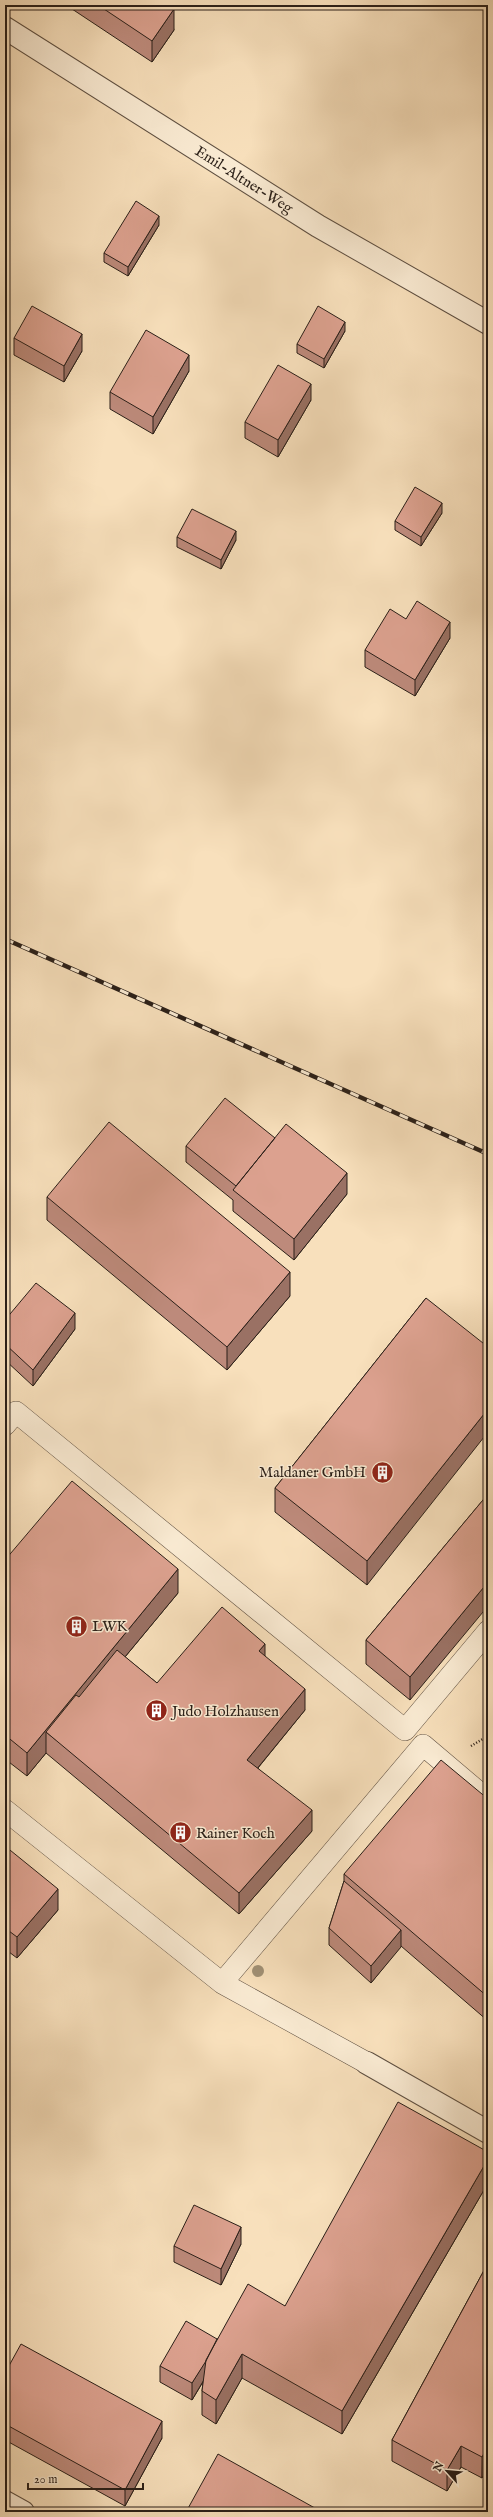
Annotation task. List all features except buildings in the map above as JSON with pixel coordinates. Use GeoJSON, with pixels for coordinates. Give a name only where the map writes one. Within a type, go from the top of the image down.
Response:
{"type":"FeatureCollection","features":[{"type":"Feature","properties":{"kind":"street","name":"Emil-Altner-Weg"},"geometry":{"type":"LineString","coordinates":[[5,28],[318,226],[488,323]]}},
{"type":"Feature","properties":{"kind":"street"},"geometry":{"type":"LineString","coordinates":[[367,2064],[488,2132]]}},
{"type":"Feature","properties":{"kind":"street"},"geometry":{"type":"LineString","coordinates":[[5,2502],[23,2512]]}},
{"type":"Feature","properties":{"kind":"lane"},"geometry":{"type":"LineString","coordinates":[[5,1425],[16,1412],[405,1730],[488,1800]]}},
{"type":"Feature","properties":{"kind":"lane"},"geometry":{"type":"LineString","coordinates":[[405,1730],[488,1631]]}},
{"type":"Feature","properties":{"kind":"lane"},"geometry":{"type":"LineString","coordinates":[[222,1983],[423,1745]]}},
{"type":"Feature","properties":{"kind":"lane"},"geometry":{"type":"LineString","coordinates":[[5,1810],[222,1983],[367,2064]]}},
{"type":"Feature","properties":{"kind":"railway"},"geometry":{"type":"LineString","coordinates":[[5,939],[488,1154]]}},
{"type":"Feature","properties":{"kind":"place","name":"Maldaner GmbH"},"geometry":{"type":"Point","coordinates":[382,1472]}},
{"type":"Feature","properties":{"kind":"place","name":"LWK"},"geometry":{"type":"Point","coordinates":[77,1626]}},
{"type":"Feature","properties":{"kind":"place","name":"Judo Holzhausen"},"geometry":{"type":"Point","coordinates":[156,1711]}},
{"type":"Feature","properties":{"kind":"place","name":"Rainer Koch"},"geometry":{"type":"Point","coordinates":[180,1833]}}]}
